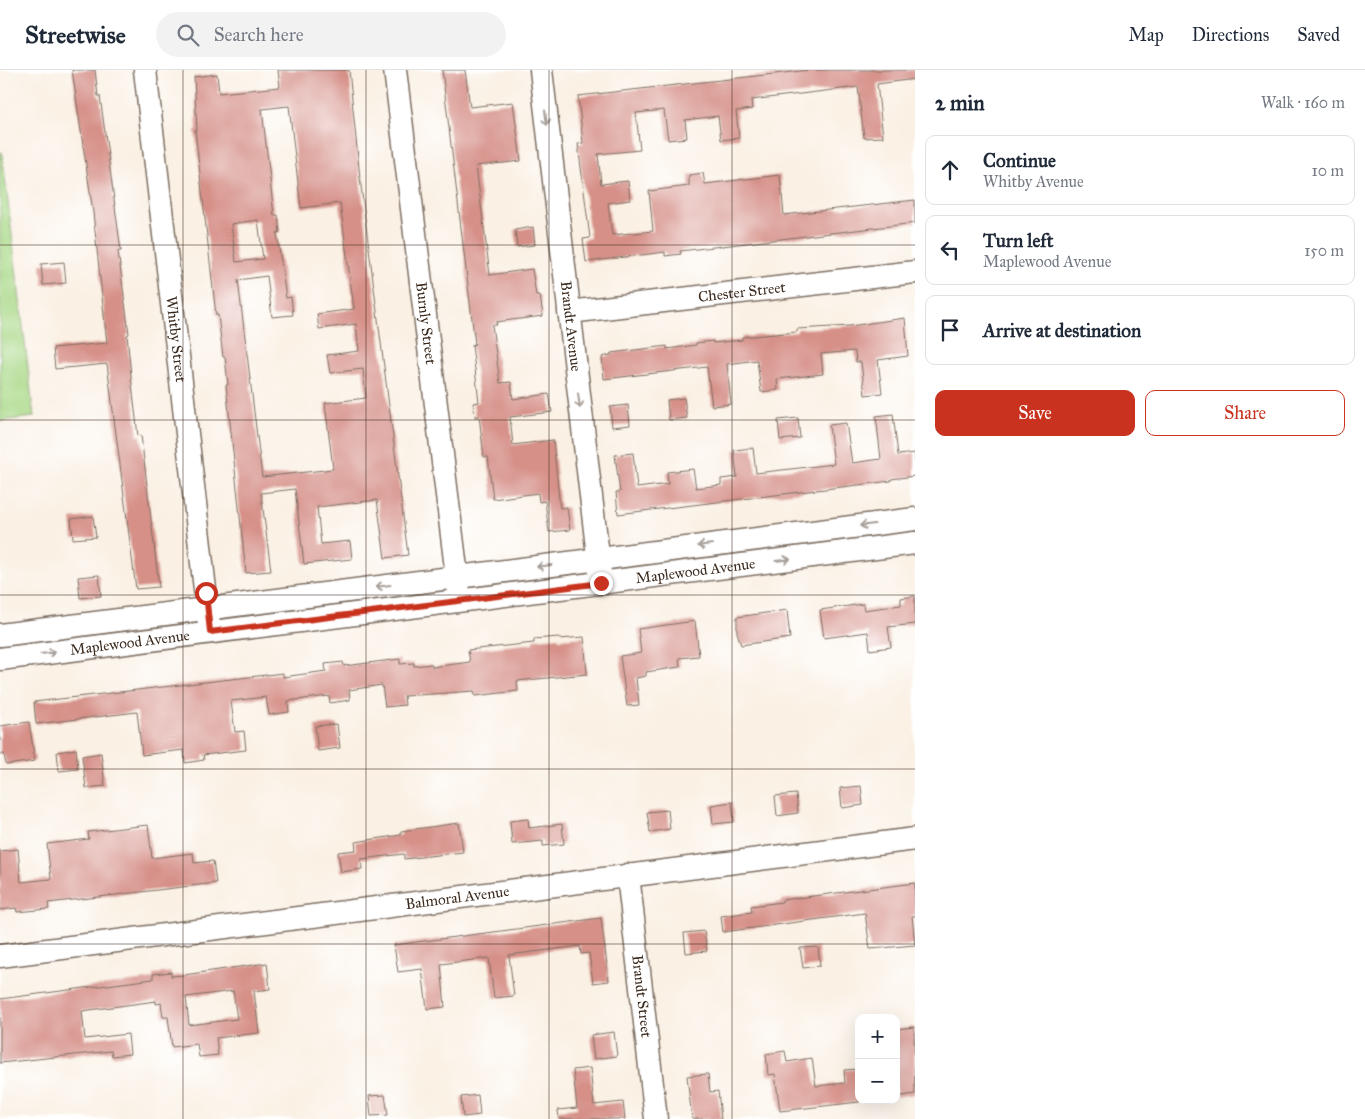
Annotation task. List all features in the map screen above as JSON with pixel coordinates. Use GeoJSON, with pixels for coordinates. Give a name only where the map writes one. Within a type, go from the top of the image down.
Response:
{"type":"FeatureCollection","features":[{"type":"Feature","properties":{"kind":"street","name":"Whitby Street"},"geometry":{"type":"LineString","coordinates":[[144,70],[210,632]]}},
{"type":"Feature","properties":{"kind":"street","name":"Burnly Street"},"geometry":{"type":"LineString","coordinates":[[395,70],[460,601]]}},
{"type":"Feature","properties":{"kind":"street","name":"Brandt Avenue"},"geometry":{"type":"LineString","coordinates":[[541,70],[601,583]]}},
{"type":"Feature","properties":{"kind":"street","name":"Chester Street"},"geometry":{"type":"LineString","coordinates":[[569,312],[915,272]]}},
{"type":"Feature","properties":{"kind":"street","name":"Maplewood Avenue"},"geometry":{"type":"LineString","coordinates":[[0,635],[915,519]]}},
{"type":"Feature","properties":{"kind":"street","name":"Maplewood Avenue"},"geometry":{"type":"LineString","coordinates":[[0,659],[915,543]]}},
{"type":"Feature","properties":{"kind":"street","name":"Balmoral Avenue"},"geometry":{"type":"LineString","coordinates":[[0,956],[915,839]]}},
{"type":"Feature","properties":{"kind":"street","name":"Brandt Street"},"geometry":{"type":"LineString","coordinates":[[628,875],[656,1119]]}},
{"type":"Feature","properties":{"kind":"green space"},"geometry":{"type":"Polygon","coordinates":[[[2,152],[34,417],[0,421],[0,153],[2,152]]]}},
{"type":"Feature","properties":{"kind":"building"},"geometry":{"type":"Polygon","coordinates":[[[72,70],[95,70],[98,96],[100,96],[121,251],[118,251],[129,334],[127,335],[138,436],[141,435],[159,587],[136,589],[107,364],[55,369],[53,348],[107,343],[93,212],[72,70]]]}},
{"type":"Feature","properties":{"kind":"building"},"geometry":{"type":"Polygon","coordinates":[[[278,70],[349,70],[360,178],[408,555],[385,558],[377,500],[317,507],[321,544],[350,541],[352,559],[304,564],[295,489],[261,493],[271,571],[246,573],[226,385],[228,385],[225,357],[223,357],[218,315],[216,315],[195,130],[197,130],[194,77],[217,74],[219,93],[280,87],[278,70]],[[289,106],[262,109],[274,215],[278,215],[280,232],[277,233],[286,298],[291,297],[293,315],[272,317],[267,276],[238,280],[262,477],[333,469],[325,403],[366,398],[363,369],[330,373],[327,355],[359,351],[356,324],[319,329],[317,314],[354,309],[340,203],[301,208],[289,106]],[[258,220],[231,224],[236,262],[263,259],[258,220]]]}},
{"type":"Feature","properties":{"kind":"building"},"geometry":{"type":"Polygon","coordinates":[[[442,70],[465,70],[470,107],[513,102],[521,161],[476,166],[490,275],[532,269],[536,295],[540,295],[543,316],[496,322],[497,325],[492,325],[500,383],[511,382],[513,399],[549,394],[552,412],[510,417],[513,445],[553,440],[560,508],[567,507],[570,530],[549,532],[545,501],[539,502],[538,493],[493,499],[488,457],[484,457],[479,416],[475,417],[473,403],[479,402],[472,345],[475,344],[442,70]]]}},
{"type":"Feature","properties":{"kind":"building"},"geometry":{"type":"Polygon","coordinates":[[[810,70],[915,70],[915,79],[877,84],[883,137],[864,138],[858,87],[751,100],[752,109],[736,111],[739,138],[721,140],[718,116],[685,120],[687,138],[668,140],[664,110],[636,113],[640,150],[598,154],[601,184],[628,181],[630,200],[608,203],[612,235],[653,231],[649,191],[689,186],[689,175],[703,173],[705,184],[780,175],[784,215],[915,200],[915,223],[680,251],[681,254],[665,256],[665,252],[586,262],[583,239],[590,238],[578,144],[583,143],[578,96],[810,70]]]}},
{"type":"Feature","properties":{"kind":"building"},"geometry":{"type":"Polygon","coordinates":[[[533,227],[535,245],[517,247],[515,230],[533,227]]]}},
{"type":"Feature","properties":{"kind":"building"},"geometry":{"type":"Polygon","coordinates":[[[64,262],[66,283],[43,285],[41,264],[64,262]]]}},
{"type":"Feature","properties":{"kind":"building"},"geometry":{"type":"Polygon","coordinates":[[[905,318],[908,356],[878,360],[882,393],[865,395],[861,362],[856,362],[855,351],[821,354],[823,374],[777,379],[778,390],[761,392],[757,360],[727,364],[731,404],[712,406],[707,367],[604,379],[602,357],[611,355],[611,353],[667,346],[667,349],[696,345],[696,343],[742,340],[742,337],[797,332],[797,329],[850,326],[905,318]]]}},
{"type":"Feature","properties":{"kind":"building"},"geometry":{"type":"Polygon","coordinates":[[[684,398],[687,418],[669,420],[667,400],[684,398]]]}},
{"type":"Feature","properties":{"kind":"building"},"geometry":{"type":"Polygon","coordinates":[[[628,405],[630,425],[612,427],[610,407],[628,405]]]}},
{"type":"Feature","properties":{"kind":"building"},"geometry":{"type":"Polygon","coordinates":[[[893,414],[898,455],[915,453],[915,476],[891,479],[891,481],[618,514],[616,492],[620,492],[615,455],[633,453],[637,488],[668,484],[667,472],[693,469],[696,488],[721,485],[721,479],[737,477],[734,450],[753,448],[756,473],[834,464],[829,425],[846,423],[852,463],[881,459],[876,416],[893,414]]]}},
{"type":"Feature","properties":{"kind":"building"},"geometry":{"type":"Polygon","coordinates":[[[798,418],[800,438],[780,440],[778,420],[798,418]]]}},
{"type":"Feature","properties":{"kind":"building"},"geometry":{"type":"Polygon","coordinates":[[[93,516],[96,537],[73,539],[71,519],[93,516]]]}},
{"type":"Feature","properties":{"kind":"building"},"geometry":{"type":"Polygon","coordinates":[[[99,575],[101,596],[80,598],[78,577],[99,575]]]}},
{"type":"Feature","properties":{"kind":"building"},"geometry":{"type":"Polygon","coordinates":[[[915,596],[915,624],[888,627],[891,647],[870,650],[868,632],[824,638],[820,610],[863,604],[864,610],[901,605],[901,598],[915,596]]]}},
{"type":"Feature","properties":{"kind":"building"},"geometry":{"type":"Polygon","coordinates":[[[787,610],[790,638],[741,645],[737,632],[737,617],[787,610]]]}},
{"type":"Feature","properties":{"kind":"building"},"geometry":{"type":"Polygon","coordinates":[[[695,621],[699,656],[679,658],[680,667],[646,672],[646,676],[636,678],[639,705],[627,706],[620,656],[641,653],[638,629],[695,621]]]}},
{"type":"Feature","properties":{"kind":"building"},"geometry":{"type":"Polygon","coordinates":[[[559,637],[559,639],[584,637],[587,674],[517,681],[518,691],[475,696],[474,691],[404,696],[405,705],[385,707],[382,685],[349,690],[350,700],[330,703],[329,696],[288,701],[289,712],[269,715],[266,697],[231,701],[235,732],[244,731],[246,750],[203,755],[204,760],[185,763],[184,750],[142,755],[137,712],[36,724],[34,702],[283,673],[283,677],[326,671],[325,664],[343,662],[344,666],[400,659],[400,664],[414,663],[414,666],[432,664],[432,667],[470,662],[468,650],[534,643],[534,639],[559,637]]]}},
{"type":"Feature","properties":{"kind":"building"},"geometry":{"type":"Polygon","coordinates":[[[29,722],[35,761],[6,765],[4,754],[0,754],[0,726],[29,722]]]}},
{"type":"Feature","properties":{"kind":"building"},"geometry":{"type":"Polygon","coordinates":[[[337,724],[340,748],[318,751],[315,726],[337,724]]]}},
{"type":"Feature","properties":{"kind":"building"},"geometry":{"type":"Polygon","coordinates":[[[76,749],[78,769],[59,771],[57,752],[76,749]]]}},
{"type":"Feature","properties":{"kind":"building"},"geometry":{"type":"Polygon","coordinates":[[[101,753],[105,786],[86,788],[82,756],[101,753]]]}},
{"type":"Feature","properties":{"kind":"building"},"geometry":{"type":"Polygon","coordinates":[[[861,786],[863,805],[842,808],[840,788],[861,786]]]}},
{"type":"Feature","properties":{"kind":"building"},"geometry":{"type":"Polygon","coordinates":[[[796,794],[798,813],[777,816],[775,796],[796,794]]]}},
{"type":"Feature","properties":{"kind":"building"},"geometry":{"type":"Polygon","coordinates":[[[732,802],[734,822],[713,824],[711,805],[732,802]]]}},
{"type":"Feature","properties":{"kind":"building"},"geometry":{"type":"Polygon","coordinates":[[[668,810],[670,829],[650,832],[647,812],[668,810]]]}},
{"type":"Feature","properties":{"kind":"building"},"geometry":{"type":"Polygon","coordinates":[[[528,819],[529,828],[562,824],[564,844],[543,846],[543,841],[512,844],[510,821],[528,819]]]}},
{"type":"Feature","properties":{"kind":"building"},"geometry":{"type":"Polygon","coordinates":[[[459,823],[463,852],[404,859],[404,854],[361,859],[362,869],[341,872],[338,852],[356,850],[355,842],[401,835],[401,831],[459,823]]]}},
{"type":"Feature","properties":{"kind":"building"},"geometry":{"type":"Polygon","coordinates":[[[148,825],[152,858],[193,853],[194,863],[213,861],[216,883],[48,903],[49,909],[17,912],[16,908],[0,910],[0,851],[18,849],[21,882],[51,879],[47,844],[89,839],[88,832],[148,825]]]}},
{"type":"Feature","properties":{"kind":"building"},"geometry":{"type":"Polygon","coordinates":[[[915,883],[915,916],[912,916],[915,945],[870,949],[865,913],[723,932],[721,916],[752,912],[751,906],[782,902],[782,900],[915,883]]]}},
{"type":"Feature","properties":{"kind":"building"},"geometry":{"type":"Polygon","coordinates":[[[601,918],[609,981],[593,983],[589,953],[581,954],[580,946],[509,955],[514,996],[494,998],[489,958],[441,964],[445,1007],[427,1009],[422,969],[398,972],[394,945],[601,918]]]}},
{"type":"Feature","properties":{"kind":"building"},"geometry":{"type":"Polygon","coordinates":[[[704,931],[707,951],[686,953],[684,933],[704,931]]]}},
{"type":"Feature","properties":{"kind":"building"},"geometry":{"type":"Polygon","coordinates":[[[818,947],[820,966],[803,968],[800,948],[818,947]]]}},
{"type":"Feature","properties":{"kind":"building"},"geometry":{"type":"Polygon","coordinates":[[[267,963],[270,989],[254,991],[259,1033],[216,1038],[218,1055],[199,1057],[197,1044],[172,1047],[168,1017],[163,1017],[161,1003],[156,1004],[156,1001],[82,1011],[85,1039],[128,1034],[130,1054],[112,1056],[111,1051],[0,1063],[0,999],[153,979],[153,974],[171,972],[171,976],[267,963]],[[233,991],[186,997],[189,1025],[237,1019],[233,991]]]}},
{"type":"Feature","properties":{"kind":"building"},"geometry":{"type":"Polygon","coordinates":[[[914,1027],[915,1094],[900,1096],[900,1059],[900,1029],[914,1027]]]}},
{"type":"Feature","properties":{"kind":"building"},"geometry":{"type":"Polygon","coordinates":[[[614,1032],[617,1056],[594,1059],[591,1035],[614,1032]]]}},
{"type":"Feature","properties":{"kind":"building"},"geometry":{"type":"Polygon","coordinates":[[[785,1051],[787,1062],[812,1058],[816,1086],[845,1083],[844,1070],[855,1069],[855,1102],[780,1111],[775,1074],[768,1075],[766,1054],[785,1051]]]}},
{"type":"Feature","properties":{"kind":"building"},"geometry":{"type":"Polygon","coordinates":[[[590,1068],[594,1105],[623,1102],[625,1119],[559,1119],[558,1110],[577,1108],[573,1070],[590,1068]]]}},
{"type":"Feature","properties":{"kind":"building"},"geometry":{"type":"Polygon","coordinates":[[[708,1074],[710,1092],[718,1091],[721,1119],[692,1119],[687,1076],[708,1074]]]}},
{"type":"Feature","properties":{"kind":"building"},"geometry":{"type":"Polygon","coordinates":[[[385,1095],[388,1115],[371,1116],[369,1096],[385,1095]]]}},
{"type":"Feature","properties":{"kind":"building"},"geometry":{"type":"Polygon","coordinates":[[[478,1095],[480,1115],[463,1117],[461,1097],[478,1095]]]}},
{"type":"Feature","properties":{"kind":"route"},"geometry":{"type":"LineString","coordinates":[[206,593],[210,632],[601,583]]}}]}
